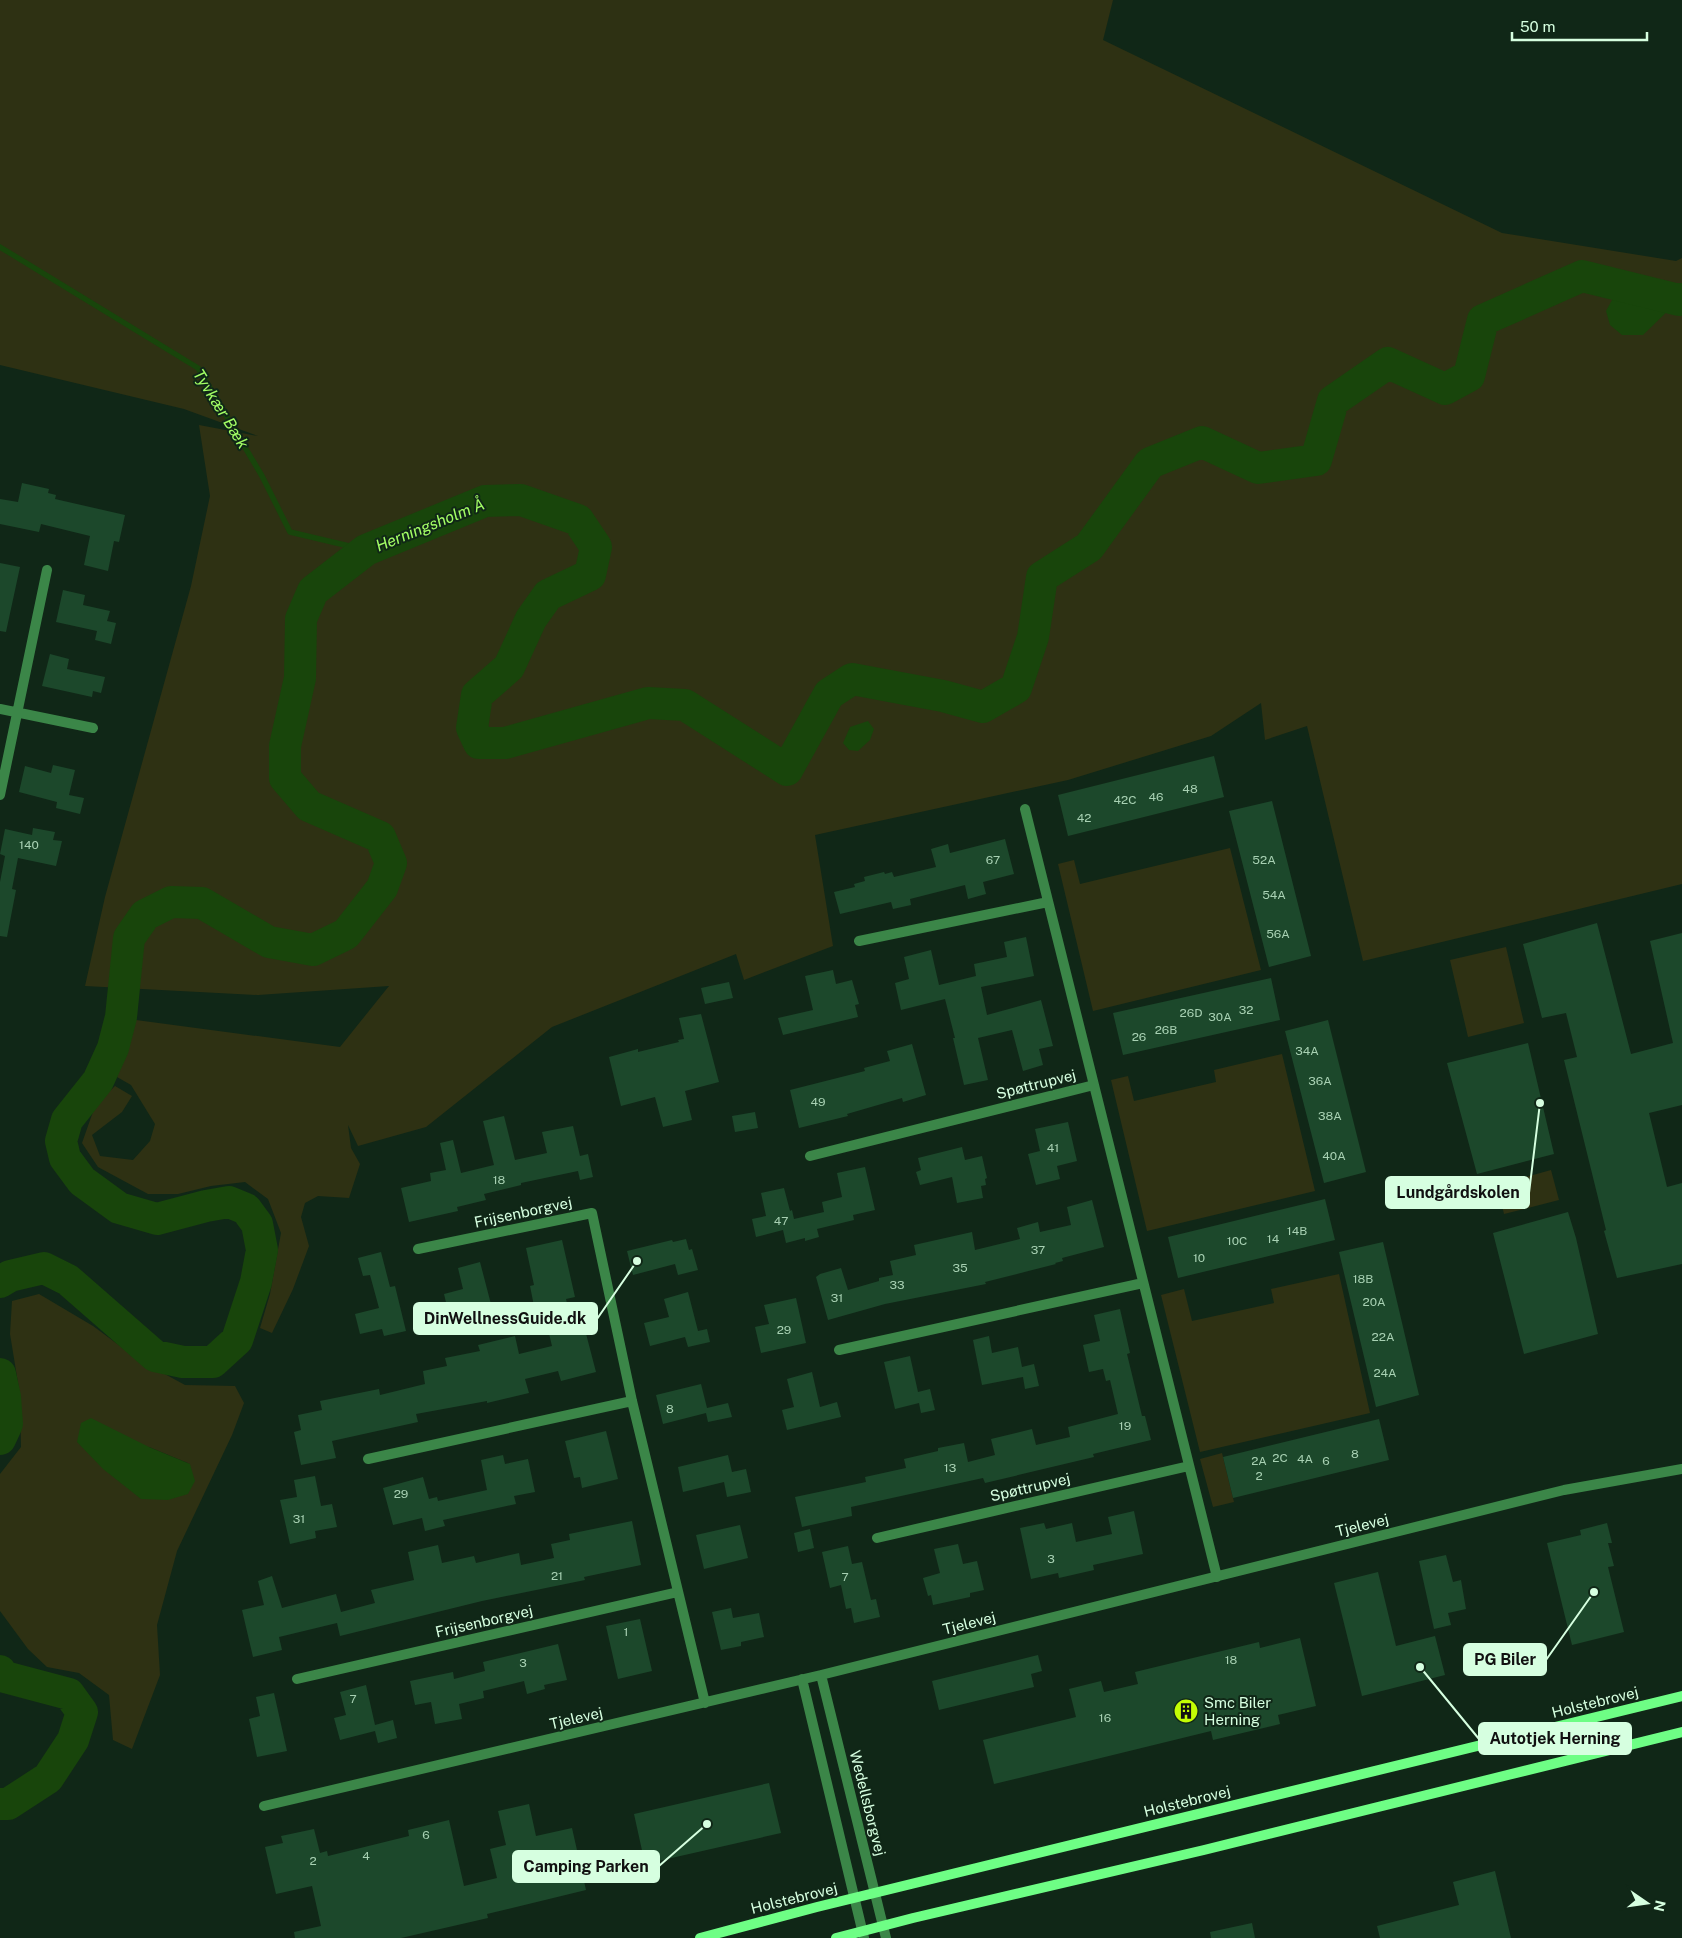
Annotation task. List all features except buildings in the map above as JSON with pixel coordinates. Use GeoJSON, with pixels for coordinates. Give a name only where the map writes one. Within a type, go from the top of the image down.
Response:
{"type":"FeatureCollection","features":[{"type":"Feature","properties":{"kind":"main road","name":"Holstebrovej"},"geometry":{"type":"LineString","coordinates":[[700,1938],[1682,1696]]}},
{"type":"Feature","properties":{"kind":"main road"},"geometry":{"type":"LineString","coordinates":[[836,1938],[863,1935],[883,1926],[1204,1850],[1682,1732]]}},
{"type":"Feature","properties":{"kind":"street"},"geometry":{"type":"LineString","coordinates":[[0,795],[47,570]]}},
{"type":"Feature","properties":{"kind":"street"},"geometry":{"type":"LineString","coordinates":[[0,709],[93,728]]}},
{"type":"Feature","properties":{"kind":"street","name":"Spøttrupvej"},"geometry":{"type":"LineString","coordinates":[[1025,809],[1217,1577]]}},
{"type":"Feature","properties":{"kind":"street"},"geometry":{"type":"LineString","coordinates":[[859,941],[1048,902]]}},
{"type":"Feature","properties":{"kind":"street","name":"Spøttrupvej"},"geometry":{"type":"LineString","coordinates":[[810,1156],[1094,1085]]}},
{"type":"Feature","properties":{"kind":"street","name":"Frijsenborgvej"},"geometry":{"type":"LineString","coordinates":[[418,1249],[592,1213],[632,1401],[705,1703]]}},
{"type":"Feature","properties":{"kind":"street"},"geometry":{"type":"LineString","coordinates":[[839,1350],[1143,1283]]}},
{"type":"Feature","properties":{"kind":"street"},"geometry":{"type":"LineString","coordinates":[[368,1459],[632,1401]]}},
{"type":"Feature","properties":{"kind":"street","name":"Spøttrupvej"},"geometry":{"type":"LineString","coordinates":[[877,1538],[1189,1466]]}},
{"type":"Feature","properties":{"kind":"street","name":"Tjelevej"},"geometry":{"type":"LineString","coordinates":[[264,1806],[821,1675],[1564,1490],[1682,1469]]}},
{"type":"Feature","properties":{"kind":"street","name":"Frijsenborgvej"},"geometry":{"type":"LineString","coordinates":[[297,1679],[678,1592]]}},
{"type":"Feature","properties":{"kind":"street","name":"Wedellsborgvej"},"geometry":{"type":"LineString","coordinates":[[821,1675],[886,1938]]}},
{"type":"Feature","properties":{"kind":"street"},"geometry":{"type":"LineString","coordinates":[[802,1679],[863,1935]]}},
{"type":"Feature","properties":{"kind":"shaded area"},"geometry":{"type":"Polygon","coordinates":[[[0,0],[1113,0],[1103,40],[1502,233],[1676,261],[1682,258],[1682,884],[1363,961],[1307,726],[1265,740],[1261,703],[1211,736],[1068,780],[815,835],[833,946],[744,980],[736,954],[552,1027],[426,1127],[358,1146],[348,1125],[351,1148],[360,1164],[349,1198],[318,1196],[305,1203],[301,1217],[309,1246],[293,1289],[272,1333],[260,1328],[270,1294],[281,1233],[268,1199],[245,1182],[211,1186],[178,1194],[148,1194],[98,1167],[82,1143],[95,1106],[115,1086],[132,1096],[122,1112],[92,1135],[100,1156],[133,1160],[150,1141],[155,1124],[131,1085],[117,1077],[136,1020],[340,1047],[389,986],[258,995],[85,986],[105,897],[191,586],[210,496],[199,425],[258,436],[184,409],[0,365],[0,0]]]}},
{"type":"Feature","properties":{"kind":"shaded area"},"geometry":{"type":"Polygon","coordinates":[[[1620,285],[1679,300],[1643,335],[1622,335],[1610,325],[1606,311],[1620,285]]]}},
{"type":"Feature","properties":{"kind":"shaded area"},"geometry":{"type":"Polygon","coordinates":[[[868,721],[874,729],[870,740],[858,751],[849,750],[843,743],[850,727],[868,721]]]}},
{"type":"Feature","properties":{"kind":"shaded area"},"geometry":{"type":"Polygon","coordinates":[[[1230,848],[1261,970],[1093,1011],[1058,864],[1074,860],[1080,884],[1230,848]]]}},
{"type":"Feature","properties":{"kind":"shaded area"},"geometry":{"type":"Polygon","coordinates":[[[1506,947],[1524,1023],[1468,1037],[1450,960],[1506,947]]]}},
{"type":"Feature","properties":{"kind":"shaded area"},"geometry":{"type":"Polygon","coordinates":[[[1282,1054],[1315,1191],[1147,1231],[1111,1080],[1128,1076],[1134,1101],[1216,1082],[1214,1070],[1282,1054]]]}},
{"type":"Feature","properties":{"kind":"shaded area"},"geometry":{"type":"Polygon","coordinates":[[[1551,1170],[1559,1200],[1504,1214],[1497,1185],[1551,1170]]]}},
{"type":"Feature","properties":{"kind":"shaded area"},"geometry":{"type":"Polygon","coordinates":[[[1339,1274],[1370,1413],[1200,1452],[1161,1295],[1184,1289],[1192,1321],[1274,1303],[1271,1289],[1339,1274]]]}},
{"type":"Feature","properties":{"kind":"shaded area"},"geometry":{"type":"Polygon","coordinates":[[[39,1294],[93,1326],[139,1360],[185,1385],[235,1386],[244,1403],[232,1435],[177,1551],[157,1625],[160,1675],[132,1749],[113,1740],[109,1695],[79,1673],[47,1667],[28,1649],[0,1611],[0,1474],[21,1447],[20,1395],[10,1334],[12,1301],[39,1294]],[[77,1442],[190,1464],[149,1447],[77,1442]]]}},
{"type":"Feature","properties":{"kind":"shaded area"},"geometry":{"type":"Polygon","coordinates":[[[91,1418],[149,1447],[190,1464],[195,1481],[188,1494],[168,1500],[141,1499],[103,1469],[77,1442],[81,1423],[91,1418]]]}},
{"type":"Feature","properties":{"kind":"shaded area"},"geometry":{"type":"Polygon","coordinates":[[[1222,1453],[1234,1502],[1213,1507],[1200,1459],[1222,1453]]]}},
{"type":"Feature","properties":{"kind":"waterway","name":"Tyvkær Bæk"},"geometry":{"type":"LineString","coordinates":[[0,247],[198,368],[262,476],[290,532],[366,550]]}},
{"type":"Feature","properties":{"kind":"waterway","name":"Herningsholm Å"},"geometry":{"type":"LineString","coordinates":[[0,1282],[10,1276],[44,1268],[68,1280],[155,1356],[183,1362],[213,1362],[237,1340],[256,1282],[262,1250],[257,1224],[246,1209],[229,1202],[157,1219],[119,1208],[82,1181],[65,1158],[61,1141],[67,1120],[98,1081],[113,1048],[121,1017],[129,938],[145,915],[171,902],[202,903],[269,942],[313,950],[346,934],[382,888],[391,863],[380,837],[309,806],[285,778],[285,746],[300,678],[301,619],[313,591],[366,550],[485,501],[521,500],[578,520],[596,547],[590,575],[548,595],[531,619],[509,667],[477,695],[472,728],[479,743],[505,743],[648,703],[685,705],[787,770],[829,694],[852,679],[943,696],[983,707],[1016,688],[1033,637],[1042,577],[1089,547],[1150,463],[1202,442],[1258,468],[1316,460],[1333,401],[1388,363],[1445,389],[1469,376],[1483,320],[1582,276],[1679,300],[1682,299]]}},
{"type":"Feature","properties":{"kind":"waterway","name":"Herningsholm Å"},"geometry":{"type":"LineString","coordinates":[[0,1374],[5,1397],[7,1424],[0,1439]]}},
{"type":"Feature","properties":{"kind":"waterway","name":"Herningsholm Å"},"geometry":{"type":"LineString","coordinates":[[0,1671],[1,1676],[69,1694],[82,1712],[73,1740],[48,1778],[8,1804],[0,1804]]}},
{"type":"Feature","properties":{"kind":"place","name":"Lundgårdskolen"},"geometry":{"type":"Point","coordinates":[1540,1103]}},
{"type":"Feature","properties":{"kind":"place","name":"DinWellnessGuide.dk"},"geometry":{"type":"Point","coordinates":[637,1261]}},
{"type":"Feature","properties":{"kind":"place","name":"PG Biler"},"geometry":{"type":"Point","coordinates":[1594,1592]}},
{"type":"Feature","properties":{"kind":"place","name":"Autotjek Herning"},"geometry":{"type":"Point","coordinates":[1420,1667]}},
{"type":"Feature","properties":{"kind":"place","name":"Smc Biler Herning"},"geometry":{"type":"Point","coordinates":[1186,1711]}},
{"type":"Feature","properties":{"kind":"place","name":"Camping Parken"},"geometry":{"type":"Point","coordinates":[707,1824]}}]}
